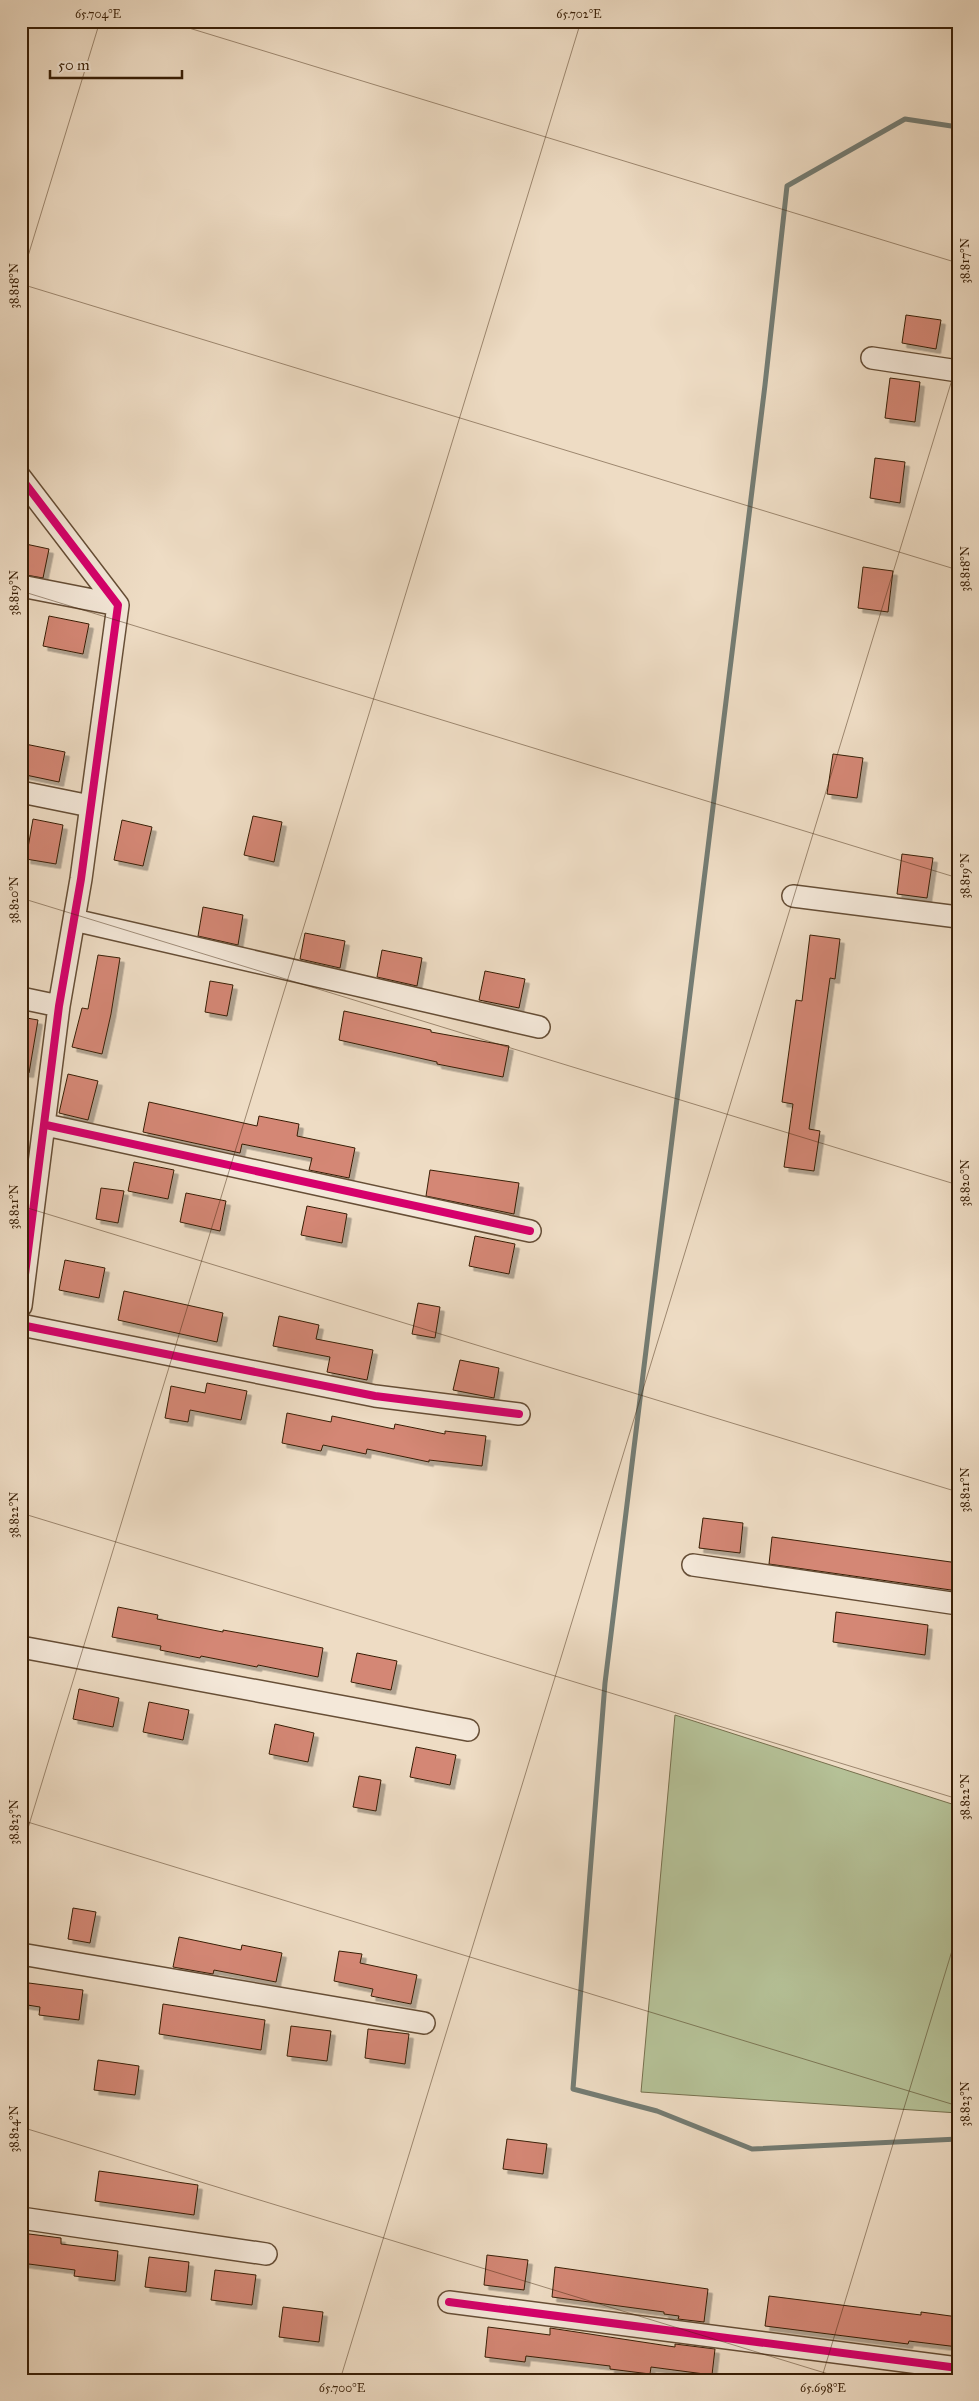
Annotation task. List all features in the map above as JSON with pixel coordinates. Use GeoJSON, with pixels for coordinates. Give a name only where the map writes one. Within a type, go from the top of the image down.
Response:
{"type":"FeatureCollection","features":[{"type":"Feature","properties":{"kind":"street"},"geometry":{"type":"LineString","coordinates":[[872,358],[958,371]]}},
{"type":"Feature","properties":{"kind":"street"},"geometry":{"type":"LineString","coordinates":[[21,478],[118,605],[81,879],[59,1006],[46,1124],[29,1195],[21,1306]]}},
{"type":"Feature","properties":{"kind":"street"},"geometry":{"type":"LineString","coordinates":[[21,586],[118,605]]}},
{"type":"Feature","properties":{"kind":"street"},"geometry":{"type":"LineString","coordinates":[[21,792],[90,806]]}},
{"type":"Feature","properties":{"kind":"street"},"geometry":{"type":"LineString","coordinates":[[793,896],[958,917]]}},
{"type":"Feature","properties":{"kind":"street"},"geometry":{"type":"LineString","coordinates":[[74,920],[539,1027]]}},
{"type":"Feature","properties":{"kind":"street"},"geometry":{"type":"LineString","coordinates":[[21,998],[59,1006]]}},
{"type":"Feature","properties":{"kind":"street"},"geometry":{"type":"LineString","coordinates":[[46,1124],[530,1231]]}},
{"type":"Feature","properties":{"kind":"street"},"geometry":{"type":"LineString","coordinates":[[21,1325],[375,1396],[519,1414]]}},
{"type":"Feature","properties":{"kind":"street"},"geometry":{"type":"LineString","coordinates":[[692,1565],[958,1604]]}},
{"type":"Feature","properties":{"kind":"street"},"geometry":{"type":"LineString","coordinates":[[21,1647],[468,1730]]}},
{"type":"Feature","properties":{"kind":"street"},"geometry":{"type":"LineString","coordinates":[[21,1954],[424,2023]]}},
{"type":"Feature","properties":{"kind":"street"},"geometry":{"type":"LineString","coordinates":[[21,2218],[266,2254]]}},
{"type":"Feature","properties":{"kind":"street"},"geometry":{"type":"LineString","coordinates":[[449,2302],[958,2368]]}},
{"type":"Feature","properties":{"kind":"green space"},"geometry":{"type":"Polygon","coordinates":[[[675,1715],[958,1806],[958,2113],[641,2092],[675,1715]]]}},
{"type":"Feature","properties":{"kind":"building"},"geometry":{"type":"Polygon","coordinates":[[[906,315],[941,320],[936,349],[902,343],[906,315]]]}},
{"type":"Feature","properties":{"kind":"building"},"geometry":{"type":"Polygon","coordinates":[[[890,378],[920,382],[915,422],[885,418],[890,378]]]}},
{"type":"Feature","properties":{"kind":"building"},"geometry":{"type":"Polygon","coordinates":[[[875,458],[905,462],[900,503],[870,498],[875,458]]]}},
{"type":"Feature","properties":{"kind":"building"},"geometry":{"type":"Polygon","coordinates":[[[21,543],[49,549],[43,578],[21,574],[21,543]]]}},
{"type":"Feature","properties":{"kind":"building"},"geometry":{"type":"Polygon","coordinates":[[[863,567],[893,571],[888,612],[858,608],[863,567]]]}},
{"type":"Feature","properties":{"kind":"building"},"geometry":{"type":"Polygon","coordinates":[[[49,616],[89,624],[83,654],[43,646],[49,616]]]}},
{"type":"Feature","properties":{"kind":"building"},"geometry":{"type":"Polygon","coordinates":[[[25,744],[65,752],[59,782],[21,774],[25,744]]]}},
{"type":"Feature","properties":{"kind":"building"},"geometry":{"type":"Polygon","coordinates":[[[833,754],[863,758],[857,798],[827,794],[833,754]]]}},
{"type":"Feature","properties":{"kind":"building"},"geometry":{"type":"Polygon","coordinates":[[[253,816],[282,822],[274,862],[244,855],[253,816]]]}},
{"type":"Feature","properties":{"kind":"building"},"geometry":{"type":"Polygon","coordinates":[[[33,819],[63,825],[56,864],[26,859],[33,819]]]}},
{"type":"Feature","properties":{"kind":"building"},"geometry":{"type":"Polygon","coordinates":[[[122,820],[152,827],[143,866],[114,860],[122,820]]]}},
{"type":"Feature","properties":{"kind":"building"},"geometry":{"type":"Polygon","coordinates":[[[902,854],[933,858],[927,898],[897,894],[902,854]]]}},
{"type":"Feature","properties":{"kind":"building"},"geometry":{"type":"Polygon","coordinates":[[[203,907],[243,915],[238,945],[198,936],[203,907]]]}},
{"type":"Feature","properties":{"kind":"building"},"geometry":{"type":"Polygon","coordinates":[[[305,933],[345,941],[340,968],[300,959],[305,933]]]}},
{"type":"Feature","properties":{"kind":"building"},"geometry":{"type":"Polygon","coordinates":[[[810,935],[840,939],[835,979],[830,978],[809,1129],[820,1131],[814,1171],[784,1167],[793,1104],[782,1102],[796,1000],[802,1001],[810,935]]]}},
{"type":"Feature","properties":{"kind":"building"},"geometry":{"type":"Polygon","coordinates":[[[382,950],[422,958],[417,986],[377,977],[382,950]]]}},
{"type":"Feature","properties":{"kind":"building"},"geometry":{"type":"Polygon","coordinates":[[[98,955],[120,958],[102,1054],[72,1047],[82,1008],[88,1009],[98,955]]]}},
{"type":"Feature","properties":{"kind":"building"},"geometry":{"type":"Polygon","coordinates":[[[485,971],[525,979],[519,1008],[479,1000],[485,971]]]}},
{"type":"Feature","properties":{"kind":"building"},"geometry":{"type":"Polygon","coordinates":[[[210,981],[233,985],[227,1016],[205,1012],[210,981]]]}},
{"type":"Feature","properties":{"kind":"building"},"geometry":{"type":"Polygon","coordinates":[[[344,1011],[431,1030],[431,1032],[509,1046],[503,1077],[437,1064],[437,1062],[339,1040],[344,1011]]]}},
{"type":"Feature","properties":{"kind":"building"},"geometry":{"type":"Polygon","coordinates":[[[21,1017],[38,1020],[29,1073],[21,1072],[21,1017]]]}},
{"type":"Feature","properties":{"kind":"building"},"geometry":{"type":"Polygon","coordinates":[[[68,1074],[98,1081],[88,1120],[59,1113],[68,1074]]]}},
{"type":"Feature","properties":{"kind":"building"},"geometry":{"type":"Polygon","coordinates":[[[149,1102],[257,1126],[259,1116],[299,1124],[297,1136],[355,1148],[349,1178],[309,1170],[312,1158],[242,1144],[240,1153],[143,1132],[149,1102]]]}},
{"type":"Feature","properties":{"kind":"building"},"geometry":{"type":"Polygon","coordinates":[[[134,1162],[174,1170],[168,1199],[128,1191],[134,1162]]]}},
{"type":"Feature","properties":{"kind":"building"},"geometry":{"type":"Polygon","coordinates":[[[430,1170],[519,1183],[514,1214],[426,1196],[430,1170]]]}},
{"type":"Feature","properties":{"kind":"building"},"geometry":{"type":"Polygon","coordinates":[[[101,1188],[124,1191],[118,1223],[96,1219],[101,1188]]]}},
{"type":"Feature","properties":{"kind":"building"},"geometry":{"type":"Polygon","coordinates":[[[186,1193],[226,1201],[220,1231],[180,1222],[186,1193]]]}},
{"type":"Feature","properties":{"kind":"building"},"geometry":{"type":"Polygon","coordinates":[[[307,1206],[347,1214],[342,1243],[301,1235],[307,1206]]]}},
{"type":"Feature","properties":{"kind":"building"},"geometry":{"type":"Polygon","coordinates":[[[475,1236],[515,1244],[509,1274],[469,1266],[475,1236]]]}},
{"type":"Feature","properties":{"kind":"building"},"geometry":{"type":"Polygon","coordinates":[[[65,1260],[105,1268],[99,1298],[59,1290],[65,1260]]]}},
{"type":"Feature","properties":{"kind":"building"},"geometry":{"type":"Polygon","coordinates":[[[124,1291],[223,1313],[217,1342],[118,1320],[124,1291]]]}},
{"type":"Feature","properties":{"kind":"building"},"geometry":{"type":"Polygon","coordinates":[[[418,1303],[440,1307],[435,1338],[412,1334],[418,1303]]]}},
{"type":"Feature","properties":{"kind":"building"},"geometry":{"type":"Polygon","coordinates":[[[279,1316],[319,1325],[316,1339],[373,1350],[367,1380],[327,1372],[330,1357],[273,1346],[279,1316]]]}},
{"type":"Feature","properties":{"kind":"building"},"geometry":{"type":"Polygon","coordinates":[[[460,1360],[499,1368],[494,1398],[453,1390],[460,1360]]]}},
{"type":"Feature","properties":{"kind":"building"},"geometry":{"type":"Polygon","coordinates":[[[207,1383],[247,1391],[241,1420],[190,1410],[188,1422],[165,1418],[171,1386],[205,1393],[207,1383]]]}},
{"type":"Feature","properties":{"kind":"building"},"geometry":{"type":"Polygon","coordinates":[[[287,1413],[331,1422],[332,1416],[394,1429],[395,1424],[445,1434],[445,1431],[486,1436],[482,1466],[429,1460],[429,1462],[367,1449],[366,1454],[323,1445],[321,1451],[282,1443],[287,1413]]]}},
{"type":"Feature","properties":{"kind":"building"},"geometry":{"type":"Polygon","coordinates":[[[703,1518],[743,1523],[740,1553],[699,1548],[703,1518]]]}},
{"type":"Feature","properties":{"kind":"building"},"geometry":{"type":"Polygon","coordinates":[[[772,1537],[958,1563],[958,1591],[769,1564],[772,1537]]]}},
{"type":"Feature","properties":{"kind":"building"},"geometry":{"type":"Polygon","coordinates":[[[118,1607],[158,1615],[157,1619],[323,1648],[318,1677],[258,1665],[257,1667],[201,1656],[200,1658],[160,1650],[161,1646],[112,1637],[118,1607]]]}},
{"type":"Feature","properties":{"kind":"building"},"geometry":{"type":"Polygon","coordinates":[[[836,1612],[928,1625],[925,1655],[833,1642],[836,1612]]]}},
{"type":"Feature","properties":{"kind":"building"},"geometry":{"type":"Polygon","coordinates":[[[357,1653],[397,1661],[391,1690],[351,1682],[357,1653]]]}},
{"type":"Feature","properties":{"kind":"building"},"geometry":{"type":"Polygon","coordinates":[[[79,1689],[119,1698],[113,1727],[73,1719],[79,1689]]]}},
{"type":"Feature","properties":{"kind":"building"},"geometry":{"type":"Polygon","coordinates":[[[149,1702],[189,1710],[183,1740],[143,1732],[149,1702]]]}},
{"type":"Feature","properties":{"kind":"building"},"geometry":{"type":"Polygon","coordinates":[[[275,1724],[314,1733],[308,1762],[269,1754],[275,1724]]]}},
{"type":"Feature","properties":{"kind":"building"},"geometry":{"type":"Polygon","coordinates":[[[416,1747],[456,1755],[450,1785],[410,1777],[416,1747]]]}},
{"type":"Feature","properties":{"kind":"building"},"geometry":{"type":"Polygon","coordinates":[[[359,1776],[381,1780],[376,1811],[353,1807],[359,1776]]]}},
{"type":"Feature","properties":{"kind":"building"},"geometry":{"type":"Polygon","coordinates":[[[73,1908],[96,1912],[90,1943],[68,1939],[73,1908]]]}},
{"type":"Feature","properties":{"kind":"building"},"geometry":{"type":"Polygon","coordinates":[[[179,1937],[241,1950],[242,1945],[282,1953],[276,1982],[214,1970],[213,1974],[173,1967],[179,1937]]]}},
{"type":"Feature","properties":{"kind":"building"},"geometry":{"type":"Polygon","coordinates":[[[339,1951],[362,1954],[360,1963],[417,1975],[411,2004],[371,1996],[373,1989],[334,1981],[339,1951]]]}},
{"type":"Feature","properties":{"kind":"building"},"geometry":{"type":"Polygon","coordinates":[[[21,1982],[83,1990],[79,2020],[39,2015],[40,2007],[21,2004],[21,1982]]]}},
{"type":"Feature","properties":{"kind":"building"},"geometry":{"type":"Polygon","coordinates":[[[163,2004],[265,2020],[261,2050],[159,2034],[163,2004]]]}},
{"type":"Feature","properties":{"kind":"building"},"geometry":{"type":"Polygon","coordinates":[[[291,2026],[331,2031],[327,2061],[287,2056],[291,2026]]]}},
{"type":"Feature","properties":{"kind":"building"},"geometry":{"type":"Polygon","coordinates":[[[368,2029],[409,2034],[405,2064],[365,2058],[368,2029]]]}},
{"type":"Feature","properties":{"kind":"building"},"geometry":{"type":"Polygon","coordinates":[[[98,2060],[139,2066],[135,2095],[94,2090],[98,2060]]]}},
{"type":"Feature","properties":{"kind":"building"},"geometry":{"type":"Polygon","coordinates":[[[507,2139],[547,2144],[543,2174],[503,2169],[507,2139]]]}},
{"type":"Feature","properties":{"kind":"building"},"geometry":{"type":"Polygon","coordinates":[[[99,2171],[198,2185],[194,2215],[95,2201],[99,2171]]]}},
{"type":"Feature","properties":{"kind":"building"},"geometry":{"type":"Polygon","coordinates":[[[21,2233],[61,2238],[61,2244],[118,2251],[115,2281],[74,2276],[75,2270],[21,2263],[21,2233]]]}},
{"type":"Feature","properties":{"kind":"building"},"geometry":{"type":"Polygon","coordinates":[[[487,2255],[528,2260],[524,2290],[484,2285],[487,2255]]]}},
{"type":"Feature","properties":{"kind":"building"},"geometry":{"type":"Polygon","coordinates":[[[149,2257],[189,2262],[186,2292],[145,2287],[149,2257]]]}},
{"type":"Feature","properties":{"kind":"building"},"geometry":{"type":"Polygon","coordinates":[[[555,2267],[708,2289],[704,2322],[678,2319],[679,2316],[664,2314],[664,2312],[552,2297],[555,2267]]]}},
{"type":"Feature","properties":{"kind":"building"},"geometry":{"type":"Polygon","coordinates":[[[215,2270],[256,2275],[252,2305],[211,2300],[215,2270]]]}},
{"type":"Feature","properties":{"kind":"building"},"geometry":{"type":"Polygon","coordinates":[[[769,2296],[921,2315],[921,2312],[958,2317],[958,2347],[909,2341],[908,2344],[765,2326],[769,2296]]]}},
{"type":"Feature","properties":{"kind":"building"},"geometry":{"type":"Polygon","coordinates":[[[283,2307],[323,2312],[319,2342],[279,2337],[283,2307]]]}},
{"type":"Feature","properties":{"kind":"building"},"geometry":{"type":"Polygon","coordinates":[[[488,2327],[550,2335],[550,2328],[675,2347],[675,2344],[715,2349],[712,2375],[651,2367],[650,2374],[610,2369],[610,2366],[526,2356],[525,2362],[485,2357],[488,2327]]]}},
{"type":"Feature","properties":{"kind":"waterway"},"geometry":{"type":"LineString","coordinates":[[958,127],[905,119],[787,186],[765,385],[605,1683],[573,2089],[657,2111],[752,2149],[958,2139]]}},
{"type":"Feature","properties":{"kind":"cycle path"},"geometry":{"type":"LineString","coordinates":[[21,478],[118,605],[81,879],[59,1006],[21,1306]]}},
{"type":"Feature","properties":{"kind":"cycle path"},"geometry":{"type":"LineString","coordinates":[[46,1125],[530,1231]]}},
{"type":"Feature","properties":{"kind":"cycle path"},"geometry":{"type":"LineString","coordinates":[[21,1325],[375,1396],[519,1414]]}},
{"type":"Feature","properties":{"kind":"cycle path"},"geometry":{"type":"LineString","coordinates":[[449,2302],[958,2368]]}}]}
